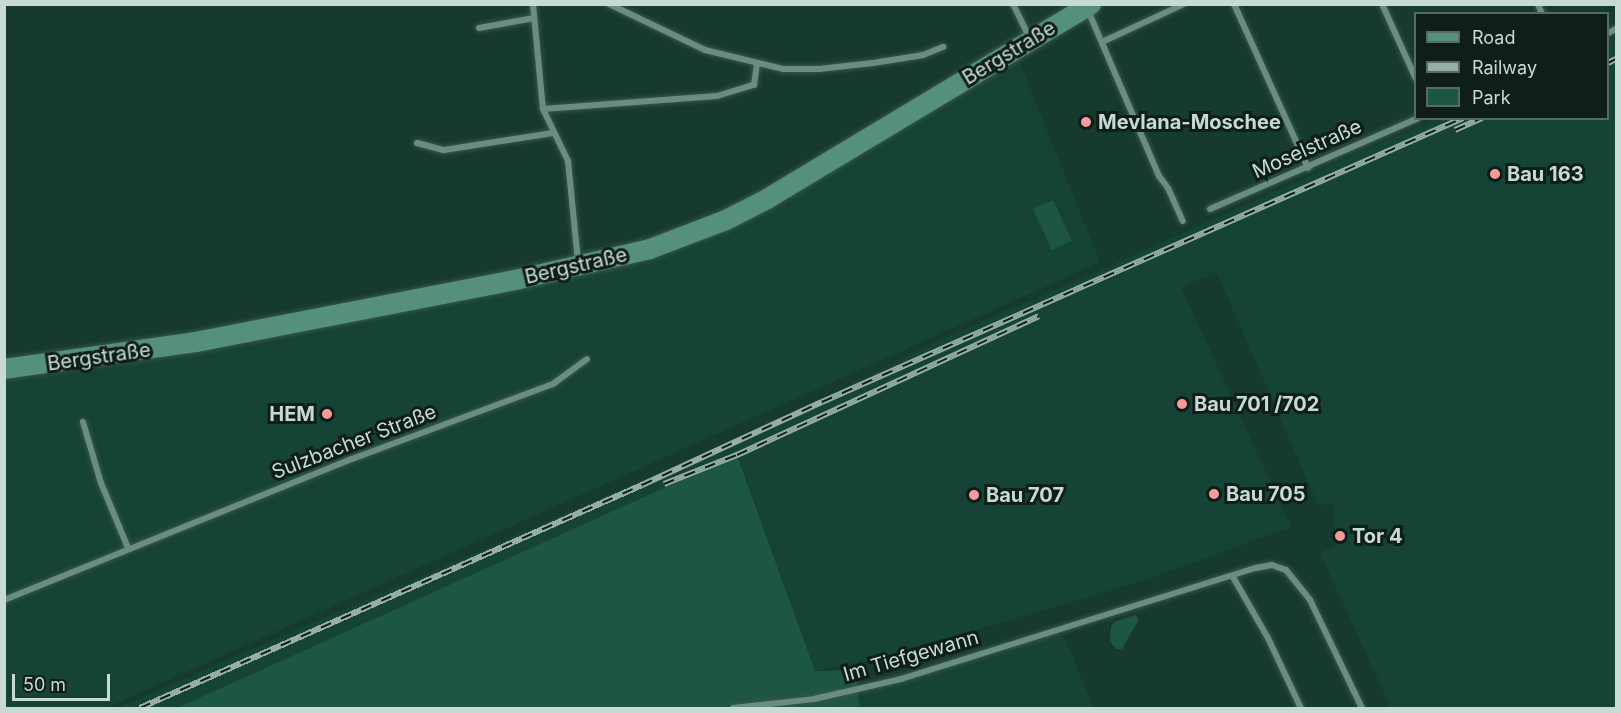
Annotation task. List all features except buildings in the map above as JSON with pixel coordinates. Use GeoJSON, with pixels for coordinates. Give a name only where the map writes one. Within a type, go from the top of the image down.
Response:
{"type":"FeatureCollection","features":[{"type":"Feature","properties":{"kind":"main road","name":"Bergstraße"},"geometry":{"type":"LineString","coordinates":[[4,369],[196,342],[579,266],[650,249],[726,220],[767,199],[1030,39],[1089,6]]}},
{"type":"Feature","properties":{"kind":"street"},"geometry":{"type":"LineString","coordinates":[[533,4],[543,109],[568,161],[579,266]]}},
{"type":"Feature","properties":{"kind":"street"},"geometry":{"type":"LineString","coordinates":[[609,4],[705,50],[783,69],[819,69],[923,55],[943,47]]}},
{"type":"Feature","properties":{"kind":"street"},"geometry":{"type":"LineString","coordinates":[[1013,4],[1030,39]]}},
{"type":"Feature","properties":{"kind":"street"},"geometry":{"type":"LineString","coordinates":[[1102,42],[1184,4]]}},
{"type":"Feature","properties":{"kind":"street"},"geometry":{"type":"LineString","coordinates":[[1234,4],[1308,168]]}},
{"type":"Feature","properties":{"kind":"street"},"geometry":{"type":"LineString","coordinates":[[1382,4],[1414,75]]}},
{"type":"Feature","properties":{"kind":"street"},"geometry":{"type":"LineString","coordinates":[[1089,6],[1159,176],[1168,188],[1182,221]]}},
{"type":"Feature","properties":{"kind":"street"},"geometry":{"type":"LineString","coordinates":[[479,28],[534,18]]}},
{"type":"Feature","properties":{"kind":"street"},"geometry":{"type":"LineString","coordinates":[[543,109],[717,96],[754,85],[757,64]]}},
{"type":"Feature","properties":{"kind":"street","name":"Moselstraße"},"geometry":{"type":"LineString","coordinates":[[1210,209],[1414,120]]}},
{"type":"Feature","properties":{"kind":"street"},"geometry":{"type":"LineString","coordinates":[[417,143],[444,150],[553,133]]}},
{"type":"Feature","properties":{"kind":"street","name":"Sulzbacher Straße"},"geometry":{"type":"LineString","coordinates":[[4,600],[352,459],[553,384],[587,359]]}},
{"type":"Feature","properties":{"kind":"street"},"geometry":{"type":"LineString","coordinates":[[83,422],[101,483],[128,548]]}},
{"type":"Feature","properties":{"kind":"street","name":"Im Tiefgewann"},"geometry":{"type":"LineString","coordinates":[[733,708],[797,701],[855,690],[1272,565],[1286,570],[1310,600],[1362,708]]}},
{"type":"Feature","properties":{"kind":"street"},"geometry":{"type":"LineString","coordinates":[[1233,577],[1268,638],[1301,708]]}},
{"type":"Feature","properties":{"kind":"shaded area"},"geometry":{"type":"Polygon","coordinates":[[[1616,37],[1616,708],[1391,708],[1320,553],[1340,544],[1333,523],[1333,504],[1318,505],[1217,273],[1181,287],[1291,527],[1148,579],[900,653],[815,671],[738,455],[177,708],[117,708],[670,468],[800,409],[947,337],[1432,120],[1609,120],[1609,40],[1616,37]]]}},
{"type":"Feature","properties":{"kind":"shaded area"},"geometry":{"type":"Polygon","coordinates":[[[1019,61],[1100,262],[106,708],[5,708],[5,379],[93,370],[279,336],[646,262],[697,244],[753,215],[1019,61]]]}},
{"type":"Feature","properties":{"kind":"shaded area"},"geometry":{"type":"Polygon","coordinates":[[[1061,629],[1094,708],[860,708],[857,687],[1061,629]]]}},
{"type":"Feature","properties":{"kind":"green space"},"geometry":{"type":"Polygon","coordinates":[[[1053,200],[1072,241],[1052,250],[1033,209],[1053,200]]]}},
{"type":"Feature","properties":{"kind":"green space"},"geometry":{"type":"Polygon","coordinates":[[[737,455],[815,671],[859,670],[857,687],[860,708],[177,708],[737,455]]]}},
{"type":"Feature","properties":{"kind":"green space"},"geometry":{"type":"Polygon","coordinates":[[[1135,615],[1139,619],[1122,649],[1116,649],[1110,641],[1111,626],[1114,622],[1135,615]]]}},
{"type":"Feature","properties":{"kind":"railway"},"geometry":{"type":"LineString","coordinates":[[1609,62],[1616,59]]}},
{"type":"Feature","properties":{"kind":"railway"},"geometry":{"type":"LineString","coordinates":[[140,708],[1458,120]]}},
{"type":"Feature","properties":{"kind":"railway"},"geometry":{"type":"LineString","coordinates":[[1455,130],[1478,120]]}},
{"type":"Feature","properties":{"kind":"railway"},"geometry":{"type":"LineString","coordinates":[[664,484],[737,455],[1039,316]]}},
{"type":"Feature","properties":{"kind":"place","name":"Mevlana-Moschee"},"geometry":{"type":"Point","coordinates":[1086,122]}},
{"type":"Feature","properties":{"kind":"place","name":"Bau 163"},"geometry":{"type":"Point","coordinates":[1495,174]}},
{"type":"Feature","properties":{"kind":"place","name":"Bau 701 /702"},"geometry":{"type":"Point","coordinates":[1182,404]}},
{"type":"Feature","properties":{"kind":"place","name":"HEM"},"geometry":{"type":"Point","coordinates":[327,414]}},
{"type":"Feature","properties":{"kind":"place","name":"Bau 705"},"geometry":{"type":"Point","coordinates":[1214,494]}},
{"type":"Feature","properties":{"kind":"place","name":"Bau 707"},"geometry":{"type":"Point","coordinates":[974,495]}},
{"type":"Feature","properties":{"kind":"place","name":"Tor 4"},"geometry":{"type":"Point","coordinates":[1340,536]}}]}
